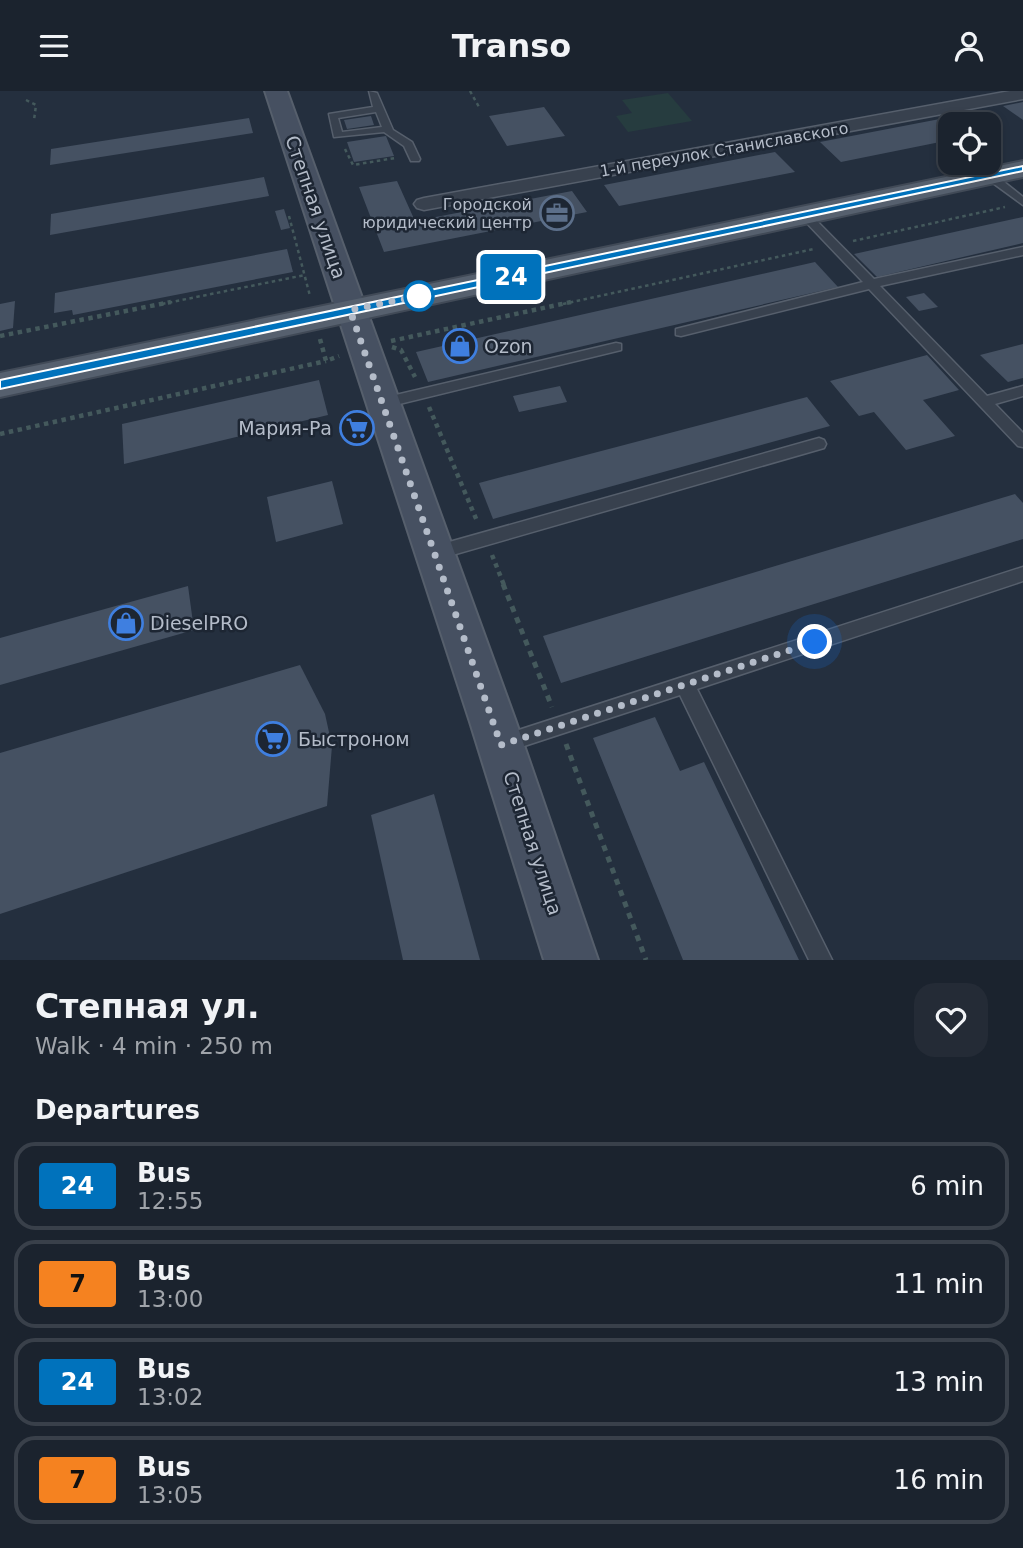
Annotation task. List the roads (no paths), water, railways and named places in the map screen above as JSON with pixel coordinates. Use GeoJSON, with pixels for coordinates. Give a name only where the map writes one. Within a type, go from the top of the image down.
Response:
{"type":"FeatureCollection","features":[{"type":"Feature","properties":{"kind":"main road"},"geometry":{"type":"LineString","coordinates":[[0,385],[346,339],[805,215],[1023,169]]}},
{"type":"Feature","properties":{"kind":"street","name":"Степная улица"},"geometry":{"type":"LineString","coordinates":[[276,91],[346,339],[383,403],[501,745],[570,960]]}},
{"type":"Feature","properties":{"kind":"street","name":"1-й переулок Станиславского"},"geometry":{"type":"LineString","coordinates":[[424,204],[1023,94]]}},
{"type":"Feature","properties":{"kind":"lane"},"geometry":{"type":"LineString","coordinates":[[372,93],[387,129],[408,144],[414,157]]}},
{"type":"Feature","properties":{"kind":"lane"},"geometry":{"type":"LineString","coordinates":[[379,109],[332,117],[338,135],[387,129]]}},
{"type":"Feature","properties":{"kind":"lane"},"geometry":{"type":"LineString","coordinates":[[990,176],[1023,202]]}},
{"type":"Feature","properties":{"kind":"lane"},"geometry":{"type":"LineString","coordinates":[[805,215],[1023,442]]}},
{"type":"Feature","properties":{"kind":"lane"},"geometry":{"type":"LineString","coordinates":[[681,332],[871,284],[1023,251]]}},
{"type":"Feature","properties":{"kind":"lane"},"geometry":{"type":"LineString","coordinates":[[383,403],[616,347]]}},
{"type":"Feature","properties":{"kind":"lane"},"geometry":{"type":"LineString","coordinates":[[985,402],[1023,391]]}},
{"type":"Feature","properties":{"kind":"lane"},"geometry":{"type":"LineString","coordinates":[[435,553],[819,444]]}},
{"type":"Feature","properties":{"kind":"lane"},"geometry":{"type":"LineString","coordinates":[[501,745],[1023,574]]}},
{"type":"Feature","properties":{"kind":"lane"},"geometry":{"type":"LineString","coordinates":[[685,685],[821,960]]}},
{"type":"Feature","properties":{"kind":"place","name":"Городской юридический центр"},"geometry":{"type":"Point","coordinates":[557,213]}},
{"type":"Feature","properties":{"kind":"place","name":"Ozon"},"geometry":{"type":"Point","coordinates":[460,346]}},
{"type":"Feature","properties":{"kind":"place","name":"Мария-Ра"},"geometry":{"type":"Point","coordinates":[357,428]}},
{"type":"Feature","properties":{"kind":"place","name":"DieselPRO"},"geometry":{"type":"Point","coordinates":[126,623]}},
{"type":"Feature","properties":{"kind":"place","name":"Быстроном"},"geometry":{"type":"Point","coordinates":[273,739]}}]}
